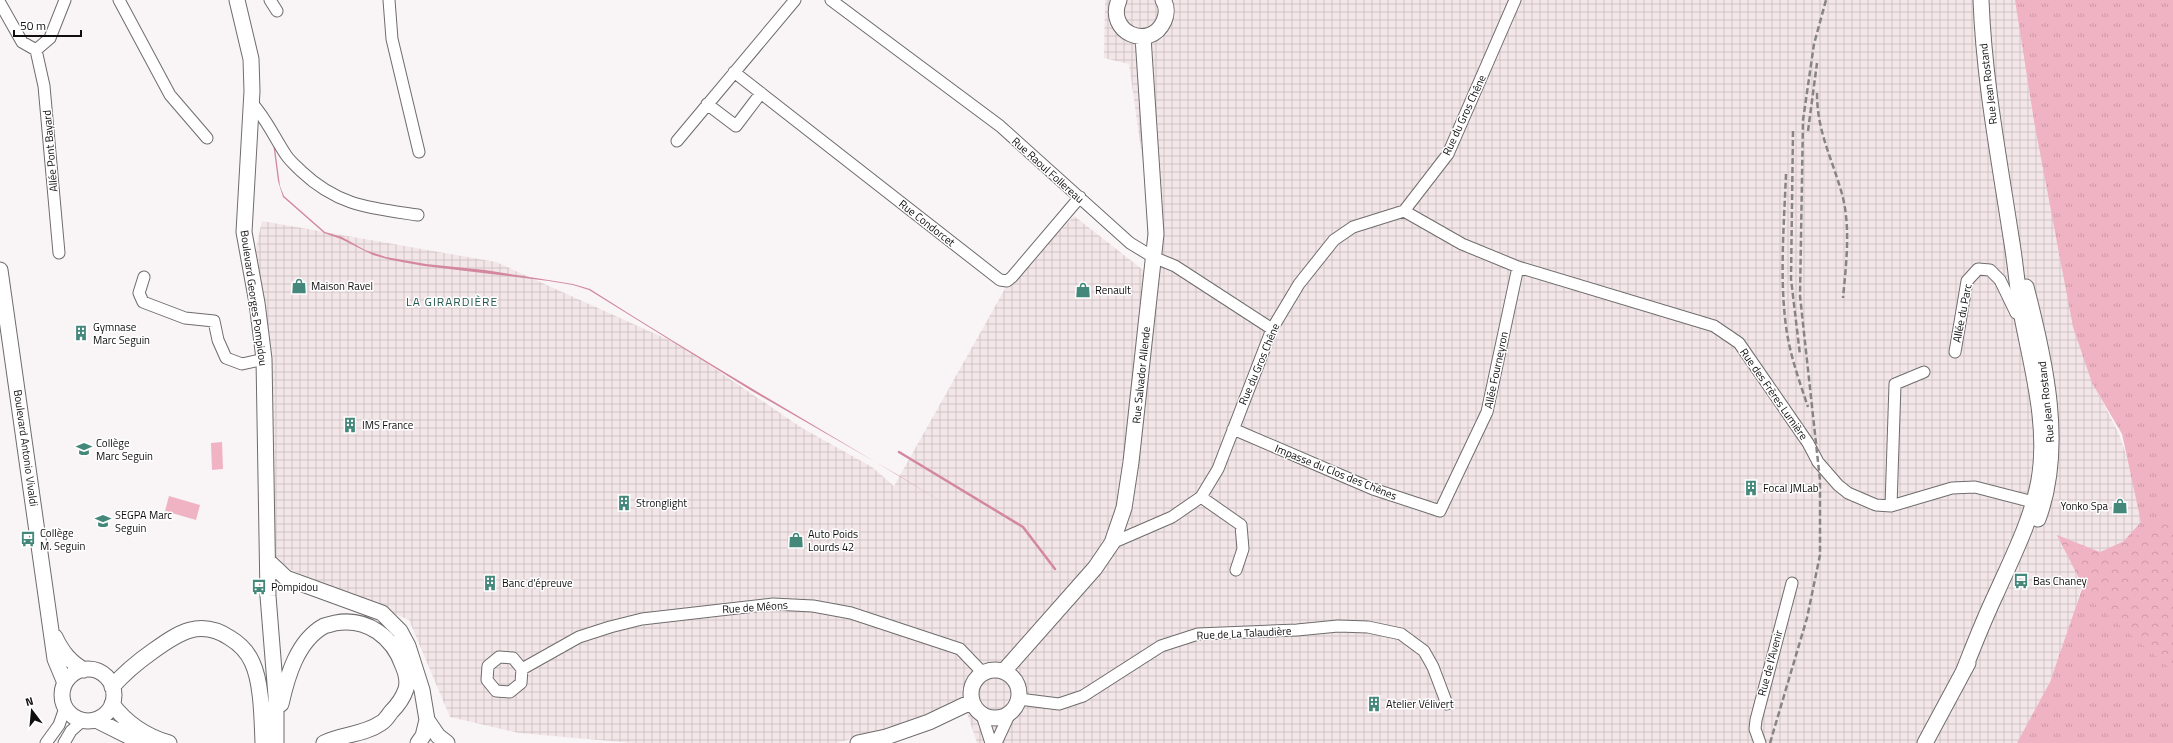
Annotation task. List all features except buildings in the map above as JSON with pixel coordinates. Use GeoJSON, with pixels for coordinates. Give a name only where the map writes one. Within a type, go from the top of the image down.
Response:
{"type":"FeatureCollection","features":[{"type":"Feature","properties":{"kind":"street"},"geometry":{"type":"LineString","coordinates":[[0,3],[22,42],[36,50],[50,38],[65,0]]}},
{"type":"Feature","properties":{"kind":"street"},"geometry":{"type":"LineString","coordinates":[[119,0],[170,95],[207,138]]}},
{"type":"Feature","properties":{"kind":"street","name":"Boulevard Georges Pompidou"},"geometry":{"type":"LineString","coordinates":[[237,0],[251,59],[251,102],[244,232],[257,303],[264,360],[269,621],[264,743]]}},
{"type":"Feature","properties":{"kind":"street"},"geometry":{"type":"LineString","coordinates":[[270,0],[277,11]]}},
{"type":"Feature","properties":{"kind":"street"},"geometry":{"type":"LineString","coordinates":[[389,0],[392,39],[419,152]]}},
{"type":"Feature","properties":{"kind":"street"},"geometry":{"type":"LineString","coordinates":[[677,141],[795,0]]}},
{"type":"Feature","properties":{"kind":"street","name":"Rue Raoul Follereau"},"geometry":{"type":"LineString","coordinates":[[830,0],[1000,126],[1130,244],[1153,257],[1175,266],[1272,329]]}},
{"type":"Feature","properties":{"kind":"street"},"geometry":{"type":"LineString","coordinates":[[1119,0],[1116,10],[1120,26],[1134,36],[1143,37],[1157,32],[1162,26],[1166,19],[1168,1]]}},
{"type":"Feature","properties":{"kind":"street","name":"Rue du Gros Chêne"},"geometry":{"type":"LineString","coordinates":[[1112,543],[1172,517],[1201,497],[1218,469],[1272,329],[1299,284],[1334,240],[1353,227],[1404,211],[1448,154],[1515,0]]}},
{"type":"Feature","properties":{"kind":"street","name":"Rue Jean Rostand"},"geometry":{"type":"LineString","coordinates":[[1980,0],[1989,104],[2038,405],[2042,453],[2038,504]]}},
{"type":"Feature","properties":{"kind":"street","name":"Rue Salvador Allende"},"geometry":{"type":"LineString","coordinates":[[1004,672],[1095,568],[1112,543],[1124,508],[1132,462],[1156,234],[1143,37]]}},
{"type":"Feature","properties":{"kind":"street","name":"Allée Pont Bayard"},"geometry":{"type":"LineString","coordinates":[[36,50],[44,86],[59,253]]}},
{"type":"Feature","properties":{"kind":"street","name":"Rue Condorcet"},"geometry":{"type":"LineString","coordinates":[[734,72],[1000,280],[1007,281],[1012,277],[1080,197]]}},
{"type":"Feature","properties":{"kind":"street"},"geometry":{"type":"LineString","coordinates":[[707,104],[736,126],[761,93]]}},
{"type":"Feature","properties":{"kind":"street"},"geometry":{"type":"LineString","coordinates":[[251,102],[260,112],[286,156],[316,185],[342,200],[370,208],[418,215]]}},
{"type":"Feature","properties":{"kind":"street","name":"Rue des Frères Lumière"},"geometry":{"type":"LineString","coordinates":[[1404,211],[1462,244],[1518,267],[1714,326],[1739,343],[1808,443],[1818,462],[1838,485],[1860,499],[1876,505],[1891,506],[1952,488],[1975,487],[2038,504]]}},
{"type":"Feature","properties":{"kind":"street","name":"Allée Fourneyron"},"geometry":{"type":"LineString","coordinates":[[1440,511],[1487,412],[1518,267]]}},
{"type":"Feature","properties":{"kind":"street","name":"Allée du Parc"},"geometry":{"type":"LineString","coordinates":[[1955,352],[1967,281],[1978,269],[1990,270],[2000,280],[2024,314]]}},
{"type":"Feature","properties":{"kind":"street","name":"Boulevard Antonio Vivaldi"},"geometry":{"type":"LineString","coordinates":[[0,270],[55,659],[65,683]]}},
{"type":"Feature","properties":{"kind":"street"},"geometry":{"type":"LineString","coordinates":[[144,277],[139,293],[143,302],[185,318],[214,321],[218,340],[226,358],[242,364],[264,360]]}},
{"type":"Feature","properties":{"kind":"street","name":"Rue Jean Rostand"},"geometry":{"type":"LineString","coordinates":[[1925,743],[1964,670],[2019,540],[2038,504],[2051,465],[2051,425],[2047,390],[2024,314]]}},
{"type":"Feature","properties":{"kind":"street"},"geometry":{"type":"LineString","coordinates":[[1891,506],[1895,384],[1924,372]]}},
{"type":"Feature","properties":{"kind":"street","name":"Impasse du Clos des Chênes"},"geometry":{"type":"LineString","coordinates":[[1233,429],[1372,489],[1440,511]]}},
{"type":"Feature","properties":{"kind":"street"},"geometry":{"type":"LineString","coordinates":[[1201,497],[1241,525],[1243,549],[1236,570]]}},
{"type":"Feature","properties":{"kind":"street"},"geometry":{"type":"LineString","coordinates":[[268,561],[286,578],[382,613],[400,631],[408,646],[422,690],[427,720],[423,736],[418,743]]}},
{"type":"Feature","properties":{"kind":"street","name":"Rue de l'Avenir"},"geometry":{"type":"LineString","coordinates":[[1760,743],[1754,729],[1792,583]]}},
{"type":"Feature","properties":{"kind":"street","name":"Rue de Méons"},"geometry":{"type":"LineString","coordinates":[[522,669],[579,637],[610,627],[642,619],[773,604],[813,606],[851,613],[953,646],[962,650],[983,673]]}},
{"type":"Feature","properties":{"kind":"street","name":"Boulevard Georges Pompidou"},"geometry":{"type":"LineString","coordinates":[[269,621],[276,696],[277,743]]}},
{"type":"Feature","properties":{"kind":"street"},"geometry":{"type":"LineString","coordinates":[[277,743],[280,709],[286,684],[297,655],[312,636],[324,626],[343,622],[361,623],[377,631],[391,642],[400,656],[406,674],[406,689],[399,703],[381,723],[361,732],[332,739],[324,743]]}},
{"type":"Feature","properties":{"kind":"street","name":"Rue de La Talaudière"},"geometry":{"type":"LineString","coordinates":[[1019,699],[1059,704],[1083,696],[1161,646],[1198,634],[1297,630],[1338,626],[1368,627],[1401,634],[1424,651],[1433,667],[1447,704]]}},
{"type":"Feature","properties":{"kind":"street","name":"Boulevard Antonio Vivaldi"},"geometry":{"type":"LineString","coordinates":[[51,627],[61,649],[70,660],[84,670]]}},
{"type":"Feature","properties":{"kind":"street"},"geometry":{"type":"LineString","coordinates":[[112,687],[127,669],[174,635],[191,629],[223,633],[242,646],[253,662],[260,698],[264,743]]}},
{"type":"Feature","properties":{"kind":"street"},"geometry":{"type":"LineString","coordinates":[[66,742],[71,731],[89,720],[108,711],[112,704],[112,687],[108,679],[101,673],[84,670],[70,677],[65,683],[62,695],[65,708],[69,714],[89,720],[142,743]]}},
{"type":"Feature","properties":{"kind":"street"},"geometry":{"type":"LineString","coordinates":[[991,743],[982,715],[971,702],[971,688],[973,682],[983,673],[997,670],[1004,672],[1015,681],[1018,688],[1019,699],[996,743]]}},
{"type":"Feature","properties":{"kind":"street"},"geometry":{"type":"LineString","coordinates":[[858,743],[886,737],[929,722],[971,702]]}},
{"type":"Feature","properties":{"kind":"street"},"geometry":{"type":"LineString","coordinates":[[112,704],[124,720],[146,734],[169,743]]}},
{"type":"Feature","properties":{"kind":"street"},"geometry":{"type":"LineString","coordinates":[[46,743],[59,725],[65,708]]}},
{"type":"Feature","properties":{"kind":"street"},"geometry":{"type":"LineString","coordinates":[[982,715],[998,718],[1010,714]]}},
{"type":"Feature","properties":{"kind":"street"},"geometry":{"type":"LineString","coordinates":[[427,720],[438,736],[446,743]]}},
{"type":"Feature","properties":{"kind":"shaded area"},"geometry":{"type":"Polygon","coordinates":[[[1105,0],[2017,0],[2092,381],[2119,434],[2132,472],[2142,522],[2082,585],[2066,642],[2035,718],[2021,743],[977,743],[963,701],[870,735],[835,743],[633,743],[519,733],[450,717],[409,620],[275,563],[249,278],[262,221],[496,262],[680,345],[802,428],[872,467],[894,486],[1006,287],[1074,216],[1147,273],[1148,199],[1129,64],[1104,58],[1105,0]]]}},
{"type":"Feature","properties":{"kind":"shaded area"},"geometry":{"type":"Polygon","coordinates":[[[261,106],[264,108],[269,119],[275,148],[280,186],[284,196],[325,232],[342,237],[365,250],[386,257],[426,264],[485,270],[573,284],[590,289],[689,351],[872,460],[752,391],[589,290],[573,285],[549,281],[424,266],[391,260],[373,255],[341,239],[324,233],[283,197],[278,181],[272,135],[261,106]]]}},
{"type":"Feature","properties":{"kind":"shaded area"},"geometry":{"type":"Polygon","coordinates":[[[872,460],[898,475],[989,531],[939,501],[872,460]]]}},
{"type":"Feature","properties":{"kind":"green space"},"geometry":{"type":"Polygon","coordinates":[[[2015,0],[2173,0],[2173,743],[2017,743],[2050,682],[2083,586],[2141,522],[2122,434],[2092,383],[2073,327],[2034,121],[2015,0]]]}},
{"type":"Feature","properties":{"kind":"green space"},"geometry":{"type":"Polygon","coordinates":[[[222,442],[223,469],[212,470],[211,443],[222,442]]]}},
{"type":"Feature","properties":{"kind":"green space"},"geometry":{"type":"Polygon","coordinates":[[[169,496],[200,505],[196,520],[165,511],[169,496]]]}},
{"type":"Feature","properties":{"kind":"green space"},"geometry":{"type":"Polygon","coordinates":[[[2173,519],[2173,671],[2090,600],[2057,535],[2100,552],[2173,519]]]}},
{"type":"Feature","properties":{"kind":"waterway"},"geometry":{"type":"LineString","coordinates":[[899,452],[1023,527],[1055,569]]}},
{"type":"Feature","properties":{"kind":"railway"},"geometry":{"type":"LineString","coordinates":[[1770,743],[1807,618],[1820,555],[1820,480],[1800,296],[1803,120],[1814,44],[1826,0]]}},
{"type":"Feature","properties":{"kind":"railway"},"geometry":{"type":"LineString","coordinates":[[1808,131],[1817,63]]}},
{"type":"Feature","properties":{"kind":"railway"},"geometry":{"type":"LineString","coordinates":[[1817,93],[1822,133],[1845,207],[1847,246],[1843,298]]}},
{"type":"Feature","properties":{"kind":"railway"},"geometry":{"type":"LineString","coordinates":[[1793,131],[1791,279],[1800,355]]}},
{"type":"Feature","properties":{"kind":"railway"},"geometry":{"type":"LineString","coordinates":[[1786,174],[1783,294],[1787,333],[1791,352],[1808,407]]}},
{"type":"Feature","properties":{"kind":"place","name":"Maison Ravel"},"geometry":{"type":"Point","coordinates":[299,286]}},
{"type":"Feature","properties":{"kind":"place","name":"Renault"},"geometry":{"type":"Point","coordinates":[1083,290]}},
{"type":"Feature","properties":{"kind":"place","name":"Gymnase Marc Seguin"},"geometry":{"type":"Point","coordinates":[81,333]}},
{"type":"Feature","properties":{"kind":"place","name":"IMS France"},"geometry":{"type":"Point","coordinates":[350,425]}},
{"type":"Feature","properties":{"kind":"place","name":"Collège Marc Seguin"},"geometry":{"type":"Point","coordinates":[84,449]}},
{"type":"Feature","properties":{"kind":"place","name":"Focal JMLab"},"geometry":{"type":"Point","coordinates":[1751,488]}},
{"type":"Feature","properties":{"kind":"place","name":"Stronglight"},"geometry":{"type":"Point","coordinates":[624,503]}},
{"type":"Feature","properties":{"kind":"place","name":"Yonko Spa"},"geometry":{"type":"Point","coordinates":[2120,506]}},
{"type":"Feature","properties":{"kind":"place","name":"SEGPA Marc Seguin"},"geometry":{"type":"Point","coordinates":[103,521]}},
{"type":"Feature","properties":{"kind":"place","name":"Collège M. Seguin"},"geometry":{"type":"Point","coordinates":[28,539]}},
{"type":"Feature","properties":{"kind":"place","name":"Auto Poids Lourds 42"},"geometry":{"type":"Point","coordinates":[796,540]}},
{"type":"Feature","properties":{"kind":"place","name":"Bas Chaney"},"geometry":{"type":"Point","coordinates":[2021,581]}},
{"type":"Feature","properties":{"kind":"place","name":"Banc d'épreuve"},"geometry":{"type":"Point","coordinates":[490,583]}},
{"type":"Feature","properties":{"kind":"place","name":"Pompidou"},"geometry":{"type":"Point","coordinates":[259,587]}},
{"type":"Feature","properties":{"kind":"place","name":"Atelier Vélivert"},"geometry":{"type":"Point","coordinates":[1374,704]}},
{"type":"Feature","properties":{"kind":"district","name":"LA GIRARDIÈRE"},"geometry":{"type":"Point","coordinates":[452,302]}}]}
